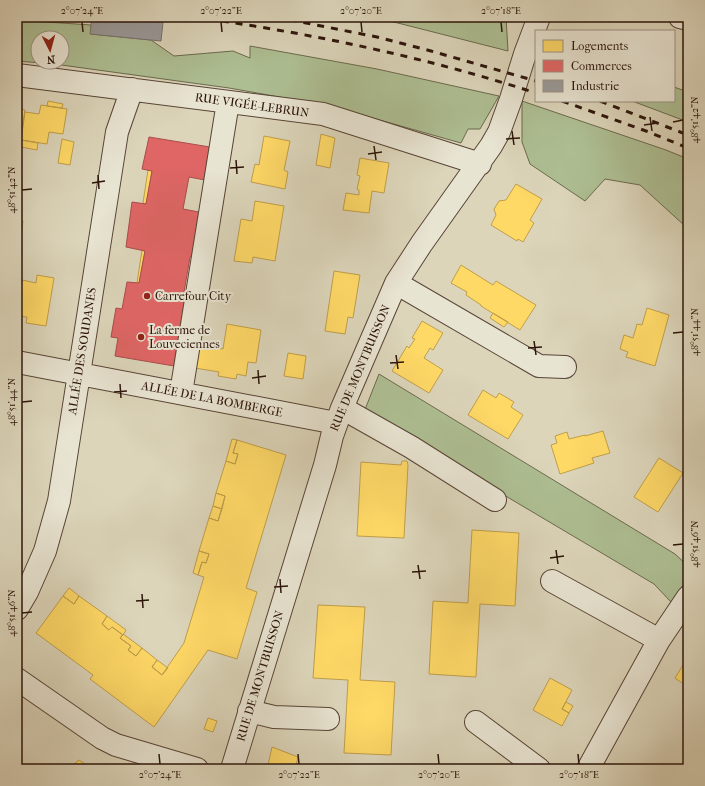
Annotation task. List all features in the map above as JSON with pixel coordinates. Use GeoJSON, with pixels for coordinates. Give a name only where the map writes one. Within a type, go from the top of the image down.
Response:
{"type":"FeatureCollection","features":[{"type":"Feature","properties":{"kind":"street","name":"RUE DE MONTBUISSON"},"geometry":{"type":"LineString","coordinates":[[232,769],[339,415],[396,283],[422,243],[480,164],[499,132],[539,17]]}},
{"type":"Feature","properties":{"kind":"street"},"geometry":{"type":"LineString","coordinates":[[680,17],[688,19]]}},
{"type":"Feature","properties":{"kind":"street","name":"RUE VIGÉE-LEBRUN"},"geometry":{"type":"LineString","coordinates":[[17,75],[323,114],[480,164]]}},
{"type":"Feature","properties":{"kind":"street","name":"ALLÉE DES SOUDANES"},"geometry":{"type":"LineString","coordinates":[[17,609],[27,592],[45,551],[57,508],[117,132],[132,89]]}},
{"type":"Feature","properties":{"kind":"street"},"geometry":{"type":"LineString","coordinates":[[181,392],[228,102]]}},
{"type":"Feature","properties":{"kind":"street"},"geometry":{"type":"LineString","coordinates":[[396,283],[539,366],[565,367]]}},
{"type":"Feature","properties":{"kind":"street","name":"ALLÉE DE LA BOMBERGE"},"geometry":{"type":"LineString","coordinates":[[17,362],[181,392],[339,415],[411,447],[496,500]]}},
{"type":"Feature","properties":{"kind":"street"},"geometry":{"type":"LineString","coordinates":[[552,581],[659,640]]}},
{"type":"Feature","properties":{"kind":"street"},"geometry":{"type":"LineString","coordinates":[[588,769],[659,640],[688,597]]}},
{"type":"Feature","properties":{"kind":"street"},"geometry":{"type":"LineString","coordinates":[[17,679],[102,738],[116,745],[197,769]]}},
{"type":"Feature","properties":{"kind":"street"},"geometry":{"type":"LineString","coordinates":[[249,711],[274,717],[328,719]]}},
{"type":"Feature","properties":{"kind":"street"},"geometry":{"type":"LineString","coordinates":[[476,722],[539,769]]}},
{"type":"Feature","properties":{"kind":"green space"},"geometry":{"type":"Polygon","coordinates":[[[371,17],[506,17],[508,51],[386,20],[371,17]]]}},
{"type":"Feature","properties":{"kind":"green space"},"geometry":{"type":"Polygon","coordinates":[[[17,20],[91,25],[91,34],[151,40],[174,56],[233,51],[250,58],[250,46],[377,69],[499,96],[480,129],[468,129],[461,143],[330,106],[229,88],[70,66],[70,30],[30,30],[30,62],[17,61],[17,20]]]}},
{"type":"Feature","properties":{"kind":"green space"},"geometry":{"type":"Polygon","coordinates":[[[675,87],[688,92],[688,122],[635,102],[675,102],[675,87]]]}},
{"type":"Feature","properties":{"kind":"green space"},"geometry":{"type":"Polygon","coordinates":[[[522,101],[666,150],[688,159],[688,259],[686,256],[685,226],[640,185],[605,179],[585,201],[530,164],[522,142],[522,101]]]}},
{"type":"Feature","properties":{"kind":"green space"},"geometry":{"type":"Polygon","coordinates":[[[379,374],[675,554],[688,566],[688,578],[671,602],[654,584],[364,412],[379,374]]]}},
{"type":"Feature","properties":{"kind":"building: Logements"},"geometry":{"type":"Polygon","coordinates":[[[48,101],[63,104],[62,108],[47,106],[48,101]]]}},
{"type":"Feature","properties":{"kind":"building: Logements"},"geometry":{"type":"Polygon","coordinates":[[[41,105],[67,109],[63,134],[49,132],[47,144],[21,140],[25,112],[39,114],[41,105]]]}},
{"type":"Feature","properties":{"kind":"building: Logements"},"geometry":{"type":"Polygon","coordinates":[[[17,108],[25,110],[18,154],[17,154],[17,108]]]}},
{"type":"Feature","properties":{"kind":"building: Logements"},"geometry":{"type":"Polygon","coordinates":[[[321,134],[335,138],[330,168],[316,165],[321,134]]]}},
{"type":"Feature","properties":{"kind":"building: Logements"},"geometry":{"type":"Polygon","coordinates":[[[264,136],[290,141],[284,170],[288,172],[285,189],[251,182],[255,164],[259,165],[264,136]]]}},
{"type":"Feature","properties":{"kind":"building: Logements"},"geometry":{"type":"Polygon","coordinates":[[[62,139],[74,142],[70,165],[58,163],[62,139]]]}},
{"type":"Feature","properties":{"kind":"building: Logements"},"geometry":{"type":"Polygon","coordinates":[[[22,140],[38,143],[37,150],[21,147],[22,140]]]}},
{"type":"Feature","properties":{"kind":"building: Logements"},"geometry":{"type":"Polygon","coordinates":[[[360,158],[389,163],[384,193],[372,191],[369,213],[343,210],[346,193],[359,195],[359,190],[357,189],[360,176],[357,175],[360,158]]]}},
{"type":"Feature","properties":{"kind":"building: Logements"},"geometry":{"type":"Polygon","coordinates":[[[148,170],[152,171],[146,204],[143,203],[148,170]]]}},
{"type":"Feature","properties":{"kind":"building: Logements"},"geometry":{"type":"Polygon","coordinates":[[[516,184],[542,199],[530,220],[534,223],[523,242],[518,239],[517,241],[491,225],[496,215],[494,209],[499,201],[506,200],[516,184]]]}},
{"type":"Feature","properties":{"kind":"building: Logements"},"geometry":{"type":"Polygon","coordinates":[[[255,201],[284,206],[275,261],[253,257],[252,263],[234,261],[241,219],[252,221],[255,201]]]}},
{"type":"Feature","properties":{"kind":"building: Logements"},"geometry":{"type":"Polygon","coordinates":[[[17,220],[23,221],[21,235],[17,234],[17,220]]]}},
{"type":"Feature","properties":{"kind":"building: Logements"},"geometry":{"type":"Polygon","coordinates":[[[142,250],[145,251],[139,283],[137,283],[142,250]]]}},
{"type":"Feature","properties":{"kind":"building: Logements"},"geometry":{"type":"Polygon","coordinates":[[[461,265],[493,285],[496,281],[536,305],[520,330],[481,306],[466,295],[467,292],[451,283],[461,265]]]}},
{"type":"Feature","properties":{"kind":"building: Logements"},"geometry":{"type":"Polygon","coordinates":[[[334,271],[360,275],[353,318],[348,317],[345,334],[325,331],[334,271]]]}},
{"type":"Feature","properties":{"kind":"building: Logements"},"geometry":{"type":"Polygon","coordinates":[[[37,275],[54,278],[46,326],[26,323],[27,317],[17,316],[22,280],[36,283],[37,275]]]}},
{"type":"Feature","properties":{"kind":"building: Logements"},"geometry":{"type":"Polygon","coordinates":[[[647,308],[669,315],[655,366],[626,357],[628,352],[620,349],[624,335],[633,338],[637,324],[642,325],[647,308]]]}},
{"type":"Feature","properties":{"kind":"building: Logements"},"geometry":{"type":"Polygon","coordinates":[[[493,313],[508,322],[504,327],[490,318],[493,313]]]}},
{"type":"Feature","properties":{"kind":"building: Logements"},"geometry":{"type":"Polygon","coordinates":[[[422,321],[443,333],[433,350],[430,348],[424,358],[443,370],[429,393],[392,371],[407,346],[409,348],[415,339],[412,338],[422,321]]]}},
{"type":"Feature","properties":{"kind":"building: Logements"},"geometry":{"type":"Polygon","coordinates":[[[227,324],[261,330],[256,363],[248,362],[246,376],[237,374],[236,379],[218,376],[219,372],[195,368],[199,345],[223,349],[227,324]]]}},
{"type":"Feature","properties":{"kind":"building: Logements"},"geometry":{"type":"Polygon","coordinates":[[[288,353],[306,356],[303,379],[284,376],[288,353]]]}},
{"type":"Feature","properties":{"kind":"building: Logements"},"geometry":{"type":"Polygon","coordinates":[[[483,390],[496,398],[499,393],[514,402],[511,407],[523,415],[508,439],[468,415],[483,390]]]}},
{"type":"Feature","properties":{"kind":"building: Logements"},"geometry":{"type":"Polygon","coordinates":[[[603,431],[610,453],[592,458],[594,463],[560,474],[551,445],[557,443],[555,436],[567,432],[569,439],[603,431]]]}},
{"type":"Feature","properties":{"kind":"building: Logements"},"geometry":{"type":"Polygon","coordinates":[[[232,439],[237,440],[233,453],[238,454],[235,464],[226,461],[232,439]]]}},
{"type":"Feature","properties":{"kind":"building: Logements"},"geometry":{"type":"Polygon","coordinates":[[[237,440],[286,455],[246,588],[257,592],[237,659],[208,650],[154,727],[90,679],[93,675],[36,633],[63,596],[74,604],[79,596],[107,616],[102,624],[109,630],[112,627],[123,635],[120,638],[131,646],[128,650],[136,656],[142,648],[157,660],[152,667],[162,675],[184,643],[204,577],[198,575],[202,562],[206,563],[209,554],[199,551],[209,518],[218,521],[225,496],[216,493],[226,461],[235,464],[238,454],[233,453],[237,440]]]}},
{"type":"Feature","properties":{"kind":"building: Logements"},"geometry":{"type":"Polygon","coordinates":[[[659,458],[683,473],[658,512],[634,497],[659,458]]]}},
{"type":"Feature","properties":{"kind":"building: Logements"},"geometry":{"type":"Polygon","coordinates":[[[402,461],[407,461],[408,465],[404,538],[357,536],[361,462],[401,465],[402,461]]]}},
{"type":"Feature","properties":{"kind":"building: Logements"},"geometry":{"type":"Polygon","coordinates":[[[216,493],[225,496],[222,509],[213,506],[216,493]]]}},
{"type":"Feature","properties":{"kind":"building: Logements"},"geometry":{"type":"Polygon","coordinates":[[[213,506],[222,509],[218,521],[209,518],[213,506]]]}},
{"type":"Feature","properties":{"kind":"building: Logements"},"geometry":{"type":"Polygon","coordinates":[[[472,530],[519,533],[515,606],[480,604],[476,677],[429,674],[433,601],[468,603],[472,530]]]}},
{"type":"Feature","properties":{"kind":"building: Logements"},"geometry":{"type":"Polygon","coordinates":[[[199,551],[209,554],[206,563],[202,562],[198,575],[193,573],[199,551]]]}},
{"type":"Feature","properties":{"kind":"building: Logements"},"geometry":{"type":"Polygon","coordinates":[[[69,588],[79,596],[74,604],[63,596],[69,588]]]}},
{"type":"Feature","properties":{"kind":"building: Logements"},"geometry":{"type":"Polygon","coordinates":[[[318,605],[365,607],[360,680],[395,682],[391,755],[344,753],[348,680],[313,678],[318,605]]]}},
{"type":"Feature","properties":{"kind":"building: Logements"},"geometry":{"type":"Polygon","coordinates":[[[107,616],[126,630],[123,635],[112,627],[109,630],[102,624],[107,616]]]}},
{"type":"Feature","properties":{"kind":"building: Logements"},"geometry":{"type":"Polygon","coordinates":[[[123,634],[142,648],[136,656],[128,650],[131,646],[120,638],[123,634]]]}},
{"type":"Feature","properties":{"kind":"building: Logements"},"geometry":{"type":"Polygon","coordinates":[[[688,657],[688,687],[675,678],[688,657]]]}},
{"type":"Feature","properties":{"kind":"building: Logements"},"geometry":{"type":"Polygon","coordinates":[[[157,660],[168,668],[162,675],[152,667],[157,660]]]}},
{"type":"Feature","properties":{"kind":"building: Logements"},"geometry":{"type":"Polygon","coordinates":[[[550,678],[572,690],[562,709],[569,713],[562,726],[533,710],[550,678]]]}},
{"type":"Feature","properties":{"kind":"building: Logements"},"geometry":{"type":"Polygon","coordinates":[[[566,702],[573,706],[569,713],[562,709],[566,702]]]}},
{"type":"Feature","properties":{"kind":"building: Logements"},"geometry":{"type":"Polygon","coordinates":[[[208,718],[217,721],[213,732],[204,729],[208,718]]]}},
{"type":"Feature","properties":{"kind":"building: Logements"},"geometry":{"type":"Polygon","coordinates":[[[272,747],[298,757],[295,769],[264,769],[265,764],[268,765],[272,747]]]}},
{"type":"Feature","properties":{"kind":"building: Logements"},"geometry":{"type":"Polygon","coordinates":[[[79,760],[90,769],[68,769],[79,760]]]}},
{"type":"Feature","properties":{"kind":"building: Commerces"},"geometry":{"type":"Polygon","coordinates":[[[149,137],[210,147],[205,180],[189,177],[183,209],[199,212],[192,257],[190,257],[184,292],[186,293],[174,366],[115,356],[118,338],[111,337],[116,308],[122,309],[127,282],[139,283],[145,251],[126,247],[132,202],[146,204],[152,171],[142,169],[149,137]]]}},
{"type":"Feature","properties":{"kind":"building: Industrie"},"geometry":{"type":"Polygon","coordinates":[[[92,17],[163,22],[161,41],[90,34],[92,17]]]}},
{"type":"Feature","properties":{"kind":"railway"},"geometry":{"type":"LineString","coordinates":[[194,17],[281,31],[410,57],[535,93]]}},
{"type":"Feature","properties":{"kind":"railway"},"geometry":{"type":"LineString","coordinates":[[276,17],[377,37],[535,81]]}},
{"type":"Feature","properties":{"kind":"railway"},"geometry":{"type":"LineString","coordinates":[[565,102],[646,131],[688,148]]}},
{"type":"Feature","properties":{"kind":"railway"},"geometry":{"type":"LineString","coordinates":[[603,102],[688,135]]}},
{"type":"Feature","properties":{"kind":"place","name":"Carrefour City"},"geometry":{"type":"Point","coordinates":[147,296]}},
{"type":"Feature","properties":{"kind":"place","name":"La ferme de Louveciennes"},"geometry":{"type":"Point","coordinates":[141,337]}}]}
